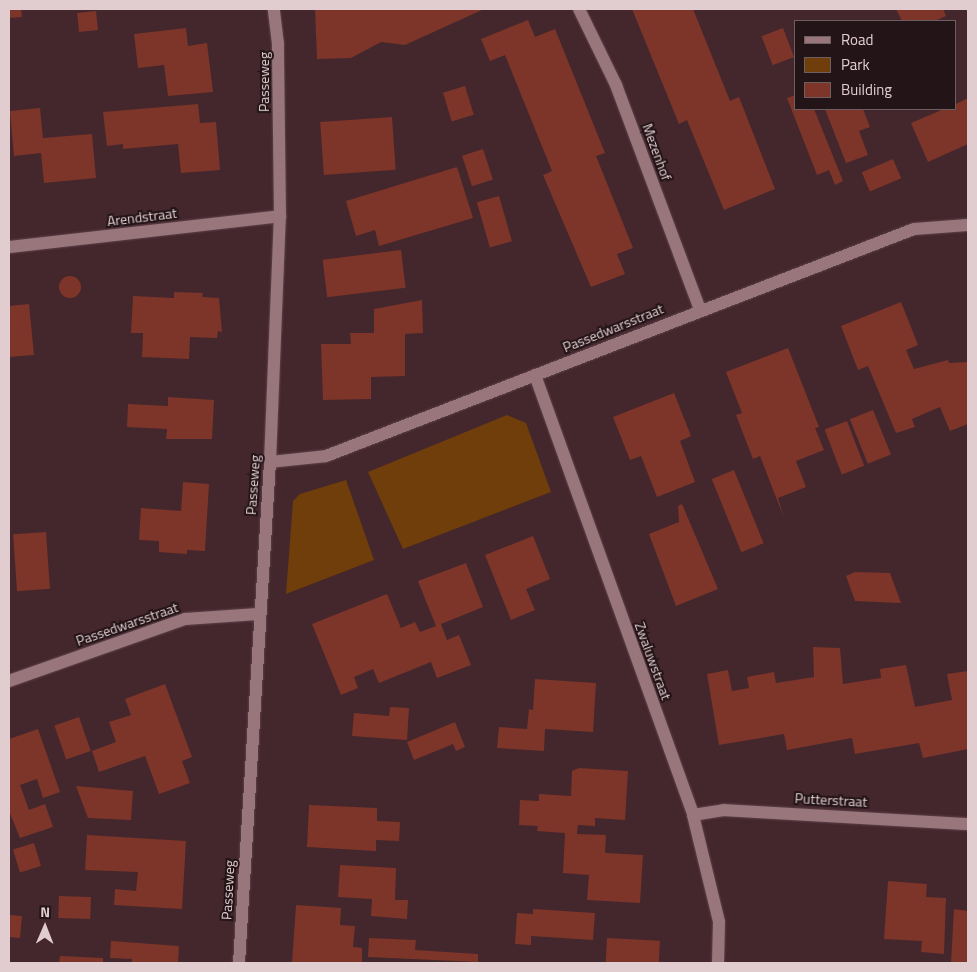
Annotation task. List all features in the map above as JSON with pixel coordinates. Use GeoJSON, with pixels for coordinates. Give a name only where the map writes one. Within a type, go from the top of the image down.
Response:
{"type":"FeatureCollection","features":[{"type":"Feature","properties":{"kind":"street","name":"Passeweg"},"geometry":{"type":"LineString","coordinates":[[239,963],[258,614],[270,462],[280,216],[278,44],[274,9]]}},
{"type":"Feature","properties":{"kind":"street","name":"Mezenhof"},"geometry":{"type":"LineString","coordinates":[[579,9],[616,85],[700,310]]}},
{"type":"Feature","properties":{"kind":"street","name":"Arendstraat"},"geometry":{"type":"LineString","coordinates":[[9,247],[280,216]]}},
{"type":"Feature","properties":{"kind":"street","name":"Passedwarsstraat"},"geometry":{"type":"LineString","coordinates":[[270,462],[326,456],[700,310],[914,229],[968,225]]}},
{"type":"Feature","properties":{"kind":"street","name":"Zwaluwstraat"},"geometry":{"type":"LineString","coordinates":[[535,375],[693,815],[719,922],[718,963]]}},
{"type":"Feature","properties":{"kind":"street","name":"Passedwarsstraat"},"geometry":{"type":"LineString","coordinates":[[9,681],[185,619],[258,614]]}},
{"type":"Feature","properties":{"kind":"street","name":"Putterstraat"},"geometry":{"type":"LineString","coordinates":[[693,815],[724,810],[968,824]]}},
{"type":"Feature","properties":{"kind":"green space"},"geometry":{"type":"Polygon","coordinates":[[[507,415],[526,423],[551,492],[403,549],[368,472],[507,415]]]}},
{"type":"Feature","properties":{"kind":"green space"},"geometry":{"type":"Polygon","coordinates":[[[346,480],[374,560],[286,594],[293,501],[300,494],[346,480]]]}},
{"type":"Feature","properties":{"kind":"building"},"geometry":{"type":"Polygon","coordinates":[[[9,9],[21,9],[22,17],[9,18],[9,9]]]}},
{"type":"Feature","properties":{"kind":"building"},"geometry":{"type":"Polygon","coordinates":[[[315,9],[484,9],[405,45],[381,42],[351,58],[317,59],[315,9]]]}},
{"type":"Feature","properties":{"kind":"building"},"geometry":{"type":"Polygon","coordinates":[[[632,9],[693,9],[730,101],[739,97],[775,189],[724,210],[687,120],[679,124],[632,9]]]}},
{"type":"Feature","properties":{"kind":"building"},"geometry":{"type":"Polygon","coordinates":[[[896,9],[943,9],[946,16],[937,20],[902,20],[896,9]]]}},
{"type":"Feature","properties":{"kind":"building"},"geometry":{"type":"Polygon","coordinates":[[[96,11],[98,30],[79,32],[77,13],[96,11]]]}},
{"type":"Feature","properties":{"kind":"building"},"geometry":{"type":"Polygon","coordinates":[[[528,20],[535,37],[555,29],[605,153],[596,156],[633,248],[617,254],[625,274],[591,287],[543,175],[552,171],[505,55],[490,61],[481,39],[528,20]]]}},
{"type":"Feature","properties":{"kind":"building"},"geometry":{"type":"Polygon","coordinates":[[[186,28],[188,46],[207,43],[213,92],[168,96],[164,65],[138,68],[134,34],[186,28]]]}},
{"type":"Feature","properties":{"kind":"building"},"geometry":{"type":"Polygon","coordinates":[[[783,28],[794,57],[773,65],[762,36],[783,28]]]}},
{"type":"Feature","properties":{"kind":"building"},"geometry":{"type":"Polygon","coordinates":[[[465,86],[474,115],[452,121],[443,93],[465,86]]]}},
{"type":"Feature","properties":{"kind":"building"},"geometry":{"type":"Polygon","coordinates":[[[794,96],[794,110],[814,110],[843,181],[835,185],[829,170],[817,175],[787,98],[794,96]]]}},
{"type":"Feature","properties":{"kind":"building"},"geometry":{"type":"Polygon","coordinates":[[[968,98],[968,144],[928,162],[911,123],[942,110],[957,110],[957,104],[968,98]]]}},
{"type":"Feature","properties":{"kind":"building"},"geometry":{"type":"Polygon","coordinates":[[[198,104],[200,123],[216,122],[220,170],[181,173],[178,144],[123,149],[123,144],[107,146],[103,112],[198,104]]]}},
{"type":"Feature","properties":{"kind":"building"},"geometry":{"type":"Polygon","coordinates":[[[40,108],[43,138],[92,134],[96,178],[44,183],[41,153],[14,156],[10,111],[40,108]]]}},
{"type":"Feature","properties":{"kind":"building"},"geometry":{"type":"Polygon","coordinates":[[[825,110],[863,110],[870,127],[859,131],[868,155],[846,163],[825,110]]]}},
{"type":"Feature","properties":{"kind":"building"},"geometry":{"type":"Polygon","coordinates":[[[392,117],[396,170],[324,175],[320,122],[392,117]]]}},
{"type":"Feature","properties":{"kind":"building"},"geometry":{"type":"Polygon","coordinates":[[[483,149],[493,179],[472,186],[462,156],[483,149]]]}},
{"type":"Feature","properties":{"kind":"building"},"geometry":{"type":"Polygon","coordinates":[[[893,159],[901,178],[870,192],[862,172],[893,159]]]}},
{"type":"Feature","properties":{"kind":"building"},"geometry":{"type":"Polygon","coordinates":[[[457,167],[473,218],[379,246],[375,230],[356,236],[346,201],[457,167]]]}},
{"type":"Feature","properties":{"kind":"building"},"geometry":{"type":"Polygon","coordinates":[[[499,196],[512,241],[490,248],[477,202],[499,196]]]}},
{"type":"Feature","properties":{"kind":"building"},"geometry":{"type":"Polygon","coordinates":[[[401,250],[406,288],[327,297],[323,260],[401,250]]]}},
{"type":"Feature","properties":{"kind":"building"},"geometry":{"type":"Polygon","coordinates":[[[70,276],[78,279],[81,287],[78,295],[70,298],[62,295],[59,287],[62,279],[70,276]]]}},
{"type":"Feature","properties":{"kind":"building"},"geometry":{"type":"Polygon","coordinates":[[[174,292],[203,293],[202,297],[219,298],[222,332],[218,331],[217,338],[190,337],[189,359],[142,357],[143,333],[131,333],[133,296],[174,298],[174,292]]]}},
{"type":"Feature","properties":{"kind":"building"},"geometry":{"type":"Polygon","coordinates":[[[422,300],[423,333],[405,334],[405,376],[371,377],[371,399],[323,400],[321,344],[351,344],[350,333],[374,333],[374,309],[422,300]]]}},
{"type":"Feature","properties":{"kind":"building"},"geometry":{"type":"Polygon","coordinates":[[[901,302],[918,345],[906,350],[914,369],[948,360],[949,363],[968,362],[968,424],[950,431],[940,407],[912,419],[915,427],[896,433],[868,366],[858,370],[841,326],[901,302]]]}},
{"type":"Feature","properties":{"kind":"building"},"geometry":{"type":"Polygon","coordinates":[[[29,304],[34,355],[9,357],[9,306],[29,304]]]}},
{"type":"Feature","properties":{"kind":"building"},"geometry":{"type":"Polygon","coordinates":[[[788,348],[819,427],[815,428],[824,450],[796,461],[806,487],[778,498],[784,518],[760,456],[753,459],[736,415],[742,413],[726,372],[788,348]]]}},
{"type":"Feature","properties":{"kind":"building"},"geometry":{"type":"Polygon","coordinates":[[[674,393],[691,436],[680,441],[695,482],[657,497],[641,456],[630,460],[613,417],[674,393]]]}},
{"type":"Feature","properties":{"kind":"building"},"geometry":{"type":"Polygon","coordinates":[[[168,397],[214,400],[212,439],[166,439],[167,429],[127,427],[128,404],[168,406],[168,397]]]}},
{"type":"Feature","properties":{"kind":"building"},"geometry":{"type":"Polygon","coordinates":[[[873,410],[891,455],[868,464],[850,419],[873,410]]]}},
{"type":"Feature","properties":{"kind":"building"},"geometry":{"type":"Polygon","coordinates":[[[847,421],[864,466],[842,474],[825,430],[847,421]]]}},
{"type":"Feature","properties":{"kind":"building"},"geometry":{"type":"Polygon","coordinates":[[[734,470],[764,543],[741,552],[712,479],[734,470]]]}},
{"type":"Feature","properties":{"kind":"building"},"geometry":{"type":"Polygon","coordinates":[[[183,482],[209,484],[205,551],[187,550],[187,554],[159,552],[159,541],[139,540],[141,508],[181,511],[183,482]]]}},
{"type":"Feature","properties":{"kind":"building"},"geometry":{"type":"Polygon","coordinates":[[[682,504],[718,589],[676,606],[649,534],[679,522],[678,506],[682,504]]]}},
{"type":"Feature","properties":{"kind":"building"},"geometry":{"type":"Polygon","coordinates":[[[46,532],[50,589],[17,591],[13,534],[46,532]]]}},
{"type":"Feature","properties":{"kind":"building"},"geometry":{"type":"Polygon","coordinates":[[[533,536],[550,579],[526,589],[535,610],[511,620],[485,555],[533,536]]]}},
{"type":"Feature","properties":{"kind":"building"},"geometry":{"type":"Polygon","coordinates":[[[466,563],[483,607],[441,624],[447,640],[459,635],[471,665],[437,678],[431,662],[379,683],[373,669],[354,677],[358,688],[341,695],[312,624],[387,594],[401,628],[415,622],[420,632],[436,626],[418,581],[466,563]]]}},
{"type":"Feature","properties":{"kind":"building"},"geometry":{"type":"Polygon","coordinates":[[[855,572],[890,573],[901,603],[855,601],[846,576],[855,572]]]}},
{"type":"Feature","properties":{"kind":"building"},"geometry":{"type":"Polygon","coordinates":[[[813,647],[840,648],[843,684],[881,678],[880,669],[906,665],[915,707],[952,700],[947,674],[968,671],[968,749],[923,758],[919,743],[855,754],[852,738],[787,750],[784,734],[719,745],[707,674],[728,670],[732,691],[749,688],[747,677],[774,672],[776,683],[814,677],[813,647]]]}},
{"type":"Feature","properties":{"kind":"building"},"geometry":{"type":"Polygon","coordinates":[[[535,679],[596,683],[593,732],[545,729],[544,751],[497,748],[499,727],[527,729],[529,709],[533,710],[535,679]]]}},
{"type":"Feature","properties":{"kind":"building"},"geometry":{"type":"Polygon","coordinates":[[[165,684],[192,757],[182,761],[190,783],[159,794],[145,756],[99,772],[92,751],[116,742],[109,722],[131,715],[125,699],[165,684]]]}},
{"type":"Feature","properties":{"kind":"building"},"geometry":{"type":"Polygon","coordinates":[[[390,707],[409,708],[407,740],[352,736],[354,713],[389,716],[390,707]]]}},
{"type":"Feature","properties":{"kind":"building"},"geometry":{"type":"Polygon","coordinates":[[[79,717],[91,751],[66,760],[54,725],[79,717]]]}},
{"type":"Feature","properties":{"kind":"building"},"geometry":{"type":"Polygon","coordinates":[[[455,722],[465,747],[456,751],[453,744],[414,760],[407,742],[455,722]]]}},
{"type":"Feature","properties":{"kind":"building"},"geometry":{"type":"Polygon","coordinates":[[[38,729],[60,792],[43,798],[37,779],[20,785],[29,810],[45,804],[53,827],[20,838],[9,811],[9,739],[38,729]]]}},
{"type":"Feature","properties":{"kind":"building"},"geometry":{"type":"Polygon","coordinates":[[[579,768],[628,771],[625,820],[595,818],[595,826],[578,825],[577,834],[606,835],[605,853],[643,855],[640,903],[587,900],[589,875],[563,873],[565,833],[537,831],[538,826],[519,825],[520,800],[539,801],[539,794],[571,796],[572,771],[579,768]]]}},
{"type":"Feature","properties":{"kind":"building"},"geometry":{"type":"Polygon","coordinates":[[[76,786],[133,791],[131,820],[88,818],[76,786]]]}},
{"type":"Feature","properties":{"kind":"building"},"geometry":{"type":"Polygon","coordinates":[[[309,805],[377,808],[377,821],[400,822],[399,841],[376,840],[376,851],[307,847],[309,805]]]}},
{"type":"Feature","properties":{"kind":"building"},"geometry":{"type":"Polygon","coordinates":[[[87,835],[186,841],[182,909],[114,905],[115,889],[136,891],[138,872],[85,870],[87,835]]]}},
{"type":"Feature","properties":{"kind":"building"},"geometry":{"type":"Polygon","coordinates":[[[34,843],[41,866],[20,872],[13,849],[34,843]]]}},
{"type":"Feature","properties":{"kind":"building"},"geometry":{"type":"Polygon","coordinates":[[[340,865],[396,868],[395,900],[408,900],[407,919],[371,916],[372,899],[338,897],[340,865]]]}},
{"type":"Feature","properties":{"kind":"building"},"geometry":{"type":"Polygon","coordinates":[[[888,881],[927,884],[926,897],[946,898],[944,954],[921,952],[922,941],[884,939],[888,881]]]}},
{"type":"Feature","properties":{"kind":"building"},"geometry":{"type":"Polygon","coordinates":[[[59,896],[91,897],[90,919],[58,918],[59,896]]]}},
{"type":"Feature","properties":{"kind":"building"},"geometry":{"type":"Polygon","coordinates":[[[296,905],[341,908],[340,925],[355,926],[353,947],[362,948],[362,963],[292,963],[296,905]]]}},
{"type":"Feature","properties":{"kind":"building"},"geometry":{"type":"Polygon","coordinates":[[[533,909],[595,913],[593,940],[531,936],[531,945],[515,944],[517,913],[533,914],[533,909]]]}},
{"type":"Feature","properties":{"kind":"building"},"geometry":{"type":"Polygon","coordinates":[[[954,909],[968,911],[968,963],[951,963],[954,909]]]}},
{"type":"Feature","properties":{"kind":"building"},"geometry":{"type":"Polygon","coordinates":[[[9,915],[22,916],[20,938],[9,937],[9,915]]]}},
{"type":"Feature","properties":{"kind":"building"},"geometry":{"type":"Polygon","coordinates":[[[369,938],[416,940],[415,950],[478,954],[478,962],[368,957],[369,938]]]}},
{"type":"Feature","properties":{"kind":"building"},"geometry":{"type":"Polygon","coordinates":[[[607,938],[660,941],[659,963],[606,963],[607,938]]]}},
{"type":"Feature","properties":{"kind":"building"},"geometry":{"type":"Polygon","coordinates":[[[111,941],[179,946],[178,963],[132,963],[132,959],[110,958],[111,941]]]}},
{"type":"Feature","properties":{"kind":"building"},"geometry":{"type":"Polygon","coordinates":[[[60,956],[103,958],[103,963],[59,963],[60,956]]]}}]}
